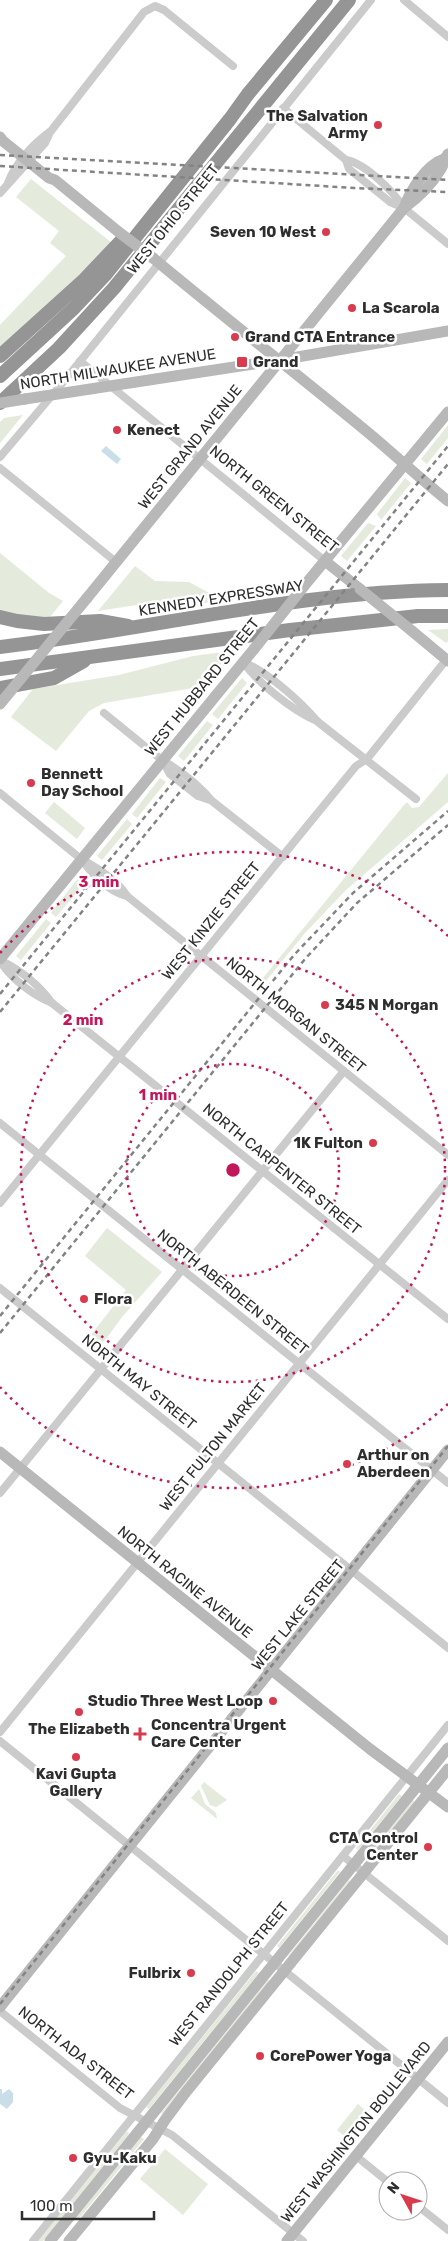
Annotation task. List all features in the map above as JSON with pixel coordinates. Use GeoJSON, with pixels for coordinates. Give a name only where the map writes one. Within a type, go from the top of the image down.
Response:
{"type":"FeatureCollection","features":[{"type":"Feature","properties":{"kind":"highway","name":"WEST OHIO STREET"},"geometry":{"type":"LineString","coordinates":[[0,376],[74,308],[105,275],[230,120],[248,94],[325,1]]}},
{"type":"Feature","properties":{"kind":"highway","name":"WEST OHIO STREET"},"geometry":{"type":"LineString","coordinates":[[1,403],[59,348],[114,288],[348,1]]}},
{"type":"Feature","properties":{"kind":"highway"},"geometry":{"type":"LineString","coordinates":[[0,356],[114,249],[224,115],[248,94]]}},
{"type":"Feature","properties":{"kind":"highway","name":"KENNEDY EXPRESSWAY"},"geometry":{"type":"LineString","coordinates":[[0,647],[139,628],[314,600],[388,592],[448,590]]}},
{"type":"Feature","properties":{"kind":"highway"},"geometry":{"type":"LineString","coordinates":[[0,669],[290,630],[418,616],[448,616]]}},
{"type":"Feature","properties":{"kind":"highway"},"geometry":{"type":"LineString","coordinates":[[0,617],[17,622],[44,624],[100,621],[139,628]]}},
{"type":"Feature","properties":{"kind":"highway"},"geometry":{"type":"LineString","coordinates":[[0,688],[54,678],[90,658]]}},
{"type":"Feature","properties":{"kind":"main road"},"geometry":{"type":"LineString","coordinates":[[0,136],[52,175],[55,180],[120,233],[280,360],[406,463],[415,475],[448,501]]}},
{"type":"Feature","properties":{"kind":"main road","name":"WEST GRAND AVENUE"},"geometry":{"type":"LineString","coordinates":[[0,704],[404,208],[416,200],[442,168],[446,157]]}},
{"type":"Feature","properties":{"kind":"main road","name":"NORTH MILWAUKEE AVENUE"},"geometry":{"type":"LineString","coordinates":[[1,403],[280,360],[448,331]]}},
{"type":"Feature","properties":{"kind":"main road","name":"WEST HUBBARD STREET"},"geometry":{"type":"LineString","coordinates":[[0,960],[448,412]]}},
{"type":"Feature","properties":{"kind":"main road"},"geometry":{"type":"LineString","coordinates":[[406,463],[420,469],[448,492]]}},
{"type":"Feature","properties":{"kind":"main road","name":"NORTH GREEN STREET"},"geometry":{"type":"LineString","coordinates":[[325,561],[448,659]]}},
{"type":"Feature","properties":{"kind":"main road","name":"WEST LAKE STREET"},"geometry":{"type":"LineString","coordinates":[[0,2009],[448,1450]]}},
{"type":"Feature","properties":{"kind":"main road","name":"NORTH RACINE AVENUE"},"geometry":{"type":"LineString","coordinates":[[0,1452],[272,1671],[406,1777],[448,1807]]}},
{"type":"Feature","properties":{"kind":"main road","name":"WEST RANDOLPH STREET"},"geometry":{"type":"LineString","coordinates":[[50,2241],[448,1748]]}},
{"type":"Feature","properties":{"kind":"main road"},"geometry":{"type":"LineString","coordinates":[[69,2241],[159,2129],[168,2115],[448,1769]]}},
{"type":"Feature","properties":{"kind":"main road","name":"WEST WASHINGTON BOULEVARD"},"geometry":{"type":"LineString","coordinates":[[294,2238],[356,2156],[448,2042]]}},
{"type":"Feature","properties":{"kind":"street","name":"WEST OHIO STREET"},"geometry":{"type":"LineString","coordinates":[[0,456],[80,361],[155,261],[283,108],[370,0]]}},
{"type":"Feature","properties":{"kind":"street"},"geometry":{"type":"LineString","coordinates":[[404,0],[448,37]]}},
{"type":"Feature","properties":{"kind":"street"},"geometry":{"type":"LineString","coordinates":[[0,193],[8,183],[17,177],[28,158],[45,143],[51,131],[144,12],[155,6],[164,10],[233,66]]}},
{"type":"Feature","properties":{"kind":"street"},"geometry":{"type":"LineString","coordinates":[[283,108],[346,160],[355,161],[396,195],[404,208],[448,244]]}},
{"type":"Feature","properties":{"kind":"street","name":"NORTH GREEN STREET"},"geometry":{"type":"LineString","coordinates":[[80,361],[325,561]]}},
{"type":"Feature","properties":{"kind":"street"},"geometry":{"type":"LineString","coordinates":[[0,468],[116,562]]}},
{"type":"Feature","properties":{"kind":"street","name":"WEST KINZIE STREET"},"geometry":{"type":"LineString","coordinates":[[0,1203],[356,766],[367,759],[448,659]]}},
{"type":"Feature","properties":{"kind":"street"},"geometry":{"type":"LineString","coordinates":[[243,662],[251,673],[303,715],[318,722],[416,799]]}},
{"type":"Feature","properties":{"kind":"street"},"geometry":{"type":"LineString","coordinates":[[104,713],[162,760],[170,774],[177,780],[198,796],[212,801],[283,857]]}},
{"type":"Feature","properties":{"kind":"street","name":"NORTH MORGAN STREET"},"geometry":{"type":"LineString","coordinates":[[0,793],[81,859],[95,866],[122,888],[127,896],[448,1155]]}},
{"type":"Feature","properties":{"kind":"street","name":"NORTH CARPENTER STREET"},"geometry":{"type":"LineString","coordinates":[[0,960],[8,973],[40,998],[52,1003],[448,1318]]}},
{"type":"Feature","properties":{"kind":"street"},"geometry":{"type":"LineString","coordinates":[[0,1493],[344,1071]]}},
{"type":"Feature","properties":{"kind":"street","name":"NORTH ABERDEEN STREET"},"geometry":{"type":"LineString","coordinates":[[0,1123],[448,1483]]}},
{"type":"Feature","properties":{"kind":"street","name":"WEST FULTON MARKET"},"geometry":{"type":"LineString","coordinates":[[0,1732],[448,1180]]}},
{"type":"Feature","properties":{"kind":"street","name":"NORTH MAY STREET"},"geometry":{"type":"LineString","coordinates":[[0,1288],[448,1648]]}},
{"type":"Feature","properties":{"kind":"street","name":"WEST RANDOLPH STREET"},"geometry":{"type":"LineString","coordinates":[[33,2241],[448,1725]]}},
{"type":"Feature","properties":{"kind":"street"},"geometry":{"type":"LineString","coordinates":[[0,1741],[448,2103]]}},
{"type":"Feature","properties":{"kind":"street"},"geometry":{"type":"LineString","coordinates":[[343,1856],[448,1941]]}},
{"type":"Feature","properties":{"kind":"street","name":"NORTH ADA STREET"},"geometry":{"type":"LineString","coordinates":[[0,2009],[117,2106],[172,2135],[294,2238]]}},
{"type":"Feature","properties":{"kind":"street"},"geometry":{"type":"LineString","coordinates":[[356,2156],[378,2174]]}},
{"type":"Feature","properties":{"kind":"street"},"geometry":{"type":"LineString","coordinates":[[428,2214],[448,2230]]}},
{"type":"Feature","properties":{"kind":"shaded area"},"geometry":{"type":"Polygon","coordinates":[[[31,179],[112,243],[63,292],[0,347],[0,325],[66,256],[50,243],[59,231],[16,197],[31,179]]]}},
{"type":"Feature","properties":{"kind":"shaded area"},"geometry":{"type":"Polygon","coordinates":[[[23,415],[0,443],[0,422],[4,418],[23,415]]]}},
{"type":"Feature","properties":{"kind":"shaded area"},"geometry":{"type":"Polygon","coordinates":[[[448,425],[448,438],[427,464],[421,459],[448,425]]]}},
{"type":"Feature","properties":{"kind":"shaded area"},"geometry":{"type":"Polygon","coordinates":[[[405,478],[411,483],[381,520],[377,514],[405,478]]]}},
{"type":"Feature","properties":{"kind":"shaded area"},"geometry":{"type":"Polygon","coordinates":[[[368,523],[376,526],[347,561],[341,556],[368,523]]]}},
{"type":"Feature","properties":{"kind":"shaded area"},"geometry":{"type":"Polygon","coordinates":[[[0,553],[49,593],[63,601],[49,618],[0,613],[0,553]]]}},
{"type":"Feature","properties":{"kind":"shaded area"},"geometry":{"type":"Polygon","coordinates":[[[135,566],[155,581],[189,582],[222,600],[183,607],[168,603],[149,603],[98,611],[135,566]]]}},
{"type":"Feature","properties":{"kind":"shaded area"},"geometry":{"type":"Polygon","coordinates":[[[448,629],[448,641],[446,643],[428,630],[448,629]]]}},
{"type":"Feature","properties":{"kind":"shaded area"},"geometry":{"type":"Polygon","coordinates":[[[232,651],[202,688],[104,703],[89,711],[56,751],[11,717],[33,689],[119,675],[193,656],[232,651]]]}},
{"type":"Feature","properties":{"kind":"shaded area"},"geometry":{"type":"Polygon","coordinates":[[[242,678],[247,683],[218,719],[212,714],[242,678]]]}},
{"type":"Feature","properties":{"kind":"shaded area"},"geometry":{"type":"Polygon","coordinates":[[[207,721],[213,725],[184,761],[178,756],[207,721]]]}},
{"type":"Feature","properties":{"kind":"shaded area"},"geometry":{"type":"Polygon","coordinates":[[[448,773],[448,802],[346,890],[305,933],[261,987],[258,984],[404,805],[407,802],[412,808],[419,807],[448,773]]]}},
{"type":"Feature","properties":{"kind":"shaded area"},"geometry":{"type":"Polygon","coordinates":[[[160,778],[166,782],[137,818],[132,814],[160,778]]]}},
{"type":"Feature","properties":{"kind":"shaded area"},"geometry":{"type":"Polygon","coordinates":[[[54,802],[85,828],[77,839],[45,813],[54,802]]]}},
{"type":"Feature","properties":{"kind":"shaded area"},"geometry":{"type":"Polygon","coordinates":[[[127,819],[132,824],[102,860],[97,856],[127,819]]]}},
{"type":"Feature","properties":{"kind":"shaded area"},"geometry":{"type":"Polygon","coordinates":[[[79,877],[85,882],[56,917],[51,913],[79,877]]]}},
{"type":"Feature","properties":{"kind":"shaded area"},"geometry":{"type":"Polygon","coordinates":[[[46,919],[51,923],[21,960],[16,956],[46,919]]]}},
{"type":"Feature","properties":{"kind":"shaded area"},"geometry":{"type":"Polygon","coordinates":[[[107,1228],[162,1272],[97,1348],[87,1340],[126,1290],[85,1256],[107,1228]]]}},
{"type":"Feature","properties":{"kind":"shaded area"},"geometry":{"type":"Polygon","coordinates":[[[204,1782],[227,1800],[216,1807],[210,1805],[201,1786],[204,1782]]]}},
{"type":"Feature","properties":{"kind":"shaded area"},"geometry":{"type":"Polygon","coordinates":[[[199,1789],[205,1804],[216,1813],[217,1819],[191,1798],[199,1789]]]}},
{"type":"Feature","properties":{"kind":"shaded area"},"geometry":{"type":"Polygon","coordinates":[[[399,1794],[402,1796],[358,1850],[356,1848],[399,1794]]]}},
{"type":"Feature","properties":{"kind":"shaded area"},"geometry":{"type":"Polygon","coordinates":[[[413,1800],[415,1802],[369,1859],[367,1857],[413,1800]]]}},
{"type":"Feature","properties":{"kind":"shaded area"},"geometry":{"type":"Polygon","coordinates":[[[338,1870],[340,1872],[279,1948],[277,1946],[338,1870]]]}},
{"type":"Feature","properties":{"kind":"shaded area"},"geometry":{"type":"Polygon","coordinates":[[[349,1880],[351,1882],[290,1957],[288,1956],[349,1880]]]}},
{"type":"Feature","properties":{"kind":"shaded area"},"geometry":{"type":"Polygon","coordinates":[[[256,1971],[259,1973],[149,2109],[146,2107],[256,1971]]]}},
{"type":"Feature","properties":{"kind":"shaded area"},"geometry":{"type":"Polygon","coordinates":[[[268,1980],[271,1982],[163,2115],[161,2113],[268,1980]]]}},
{"type":"Feature","properties":{"kind":"shaded area"},"geometry":{"type":"Polygon","coordinates":[[[358,2104],[370,2114],[349,2140],[337,2130],[358,2104]]]}},
{"type":"Feature","properties":{"kind":"shaded area"},"geometry":{"type":"Polygon","coordinates":[[[127,2131],[129,2134],[43,2241],[38,2241],[127,2131]]]}},
{"type":"Feature","properties":{"kind":"shaded area"},"geometry":{"type":"Polygon","coordinates":[[[141,2137],[144,2139],[78,2220],[75,2218],[141,2137]]]}},
{"type":"Feature","properties":{"kind":"shaded area"},"geometry":{"type":"Polygon","coordinates":[[[165,2149],[208,2184],[183,2215],[140,2179],[165,2149]]]}},
{"type":"Feature","properties":{"kind":"water"},"geometry":{"type":"Polygon","coordinates":[[[106,446],[121,459],[117,464],[101,451],[106,446]]]}},
{"type":"Feature","properties":{"kind":"water"},"geometry":{"type":"Polygon","coordinates":[[[0,2089],[2,2089],[2,2094],[9,2089],[13,2093],[13,2102],[7,2109],[0,2104],[0,2089]]]}},
{"type":"Feature","properties":{"kind":"railway"},"geometry":{"type":"LineString","coordinates":[[0,155],[448,180]]}},
{"type":"Feature","properties":{"kind":"railway"},"geometry":{"type":"LineString","coordinates":[[0,166],[448,192]]}},
{"type":"Feature","properties":{"kind":"railway"},"geometry":{"type":"LineString","coordinates":[[0,994],[448,446]]}},
{"type":"Feature","properties":{"kind":"railway"},"geometry":{"type":"LineString","coordinates":[[0,1012],[448,464]]}},
{"type":"Feature","properties":{"kind":"railway"},"geometry":{"type":"LineString","coordinates":[[0,1316],[294,955],[353,893],[448,811]]}},
{"type":"Feature","properties":{"kind":"railway"},"geometry":{"type":"LineString","coordinates":[[0,1333],[305,959],[357,903],[448,825]]}},
{"type":"Feature","properties":{"kind":"railway"},"geometry":{"type":"LineString","coordinates":[[0,2004],[448,1446]]}},
{"type":"Feature","properties":{"kind":"place","name":"The Salvation Army"},"geometry":{"type":"Point","coordinates":[378,125]}},
{"type":"Feature","properties":{"kind":"place","name":"Seven 10 West"},"geometry":{"type":"Point","coordinates":[326,232]}},
{"type":"Feature","properties":{"kind":"place","name":"La Scarola"},"geometry":{"type":"Point","coordinates":[352,308]}},
{"type":"Feature","properties":{"kind":"place","name":"Grand CTA Entrance"},"geometry":{"type":"Point","coordinates":[235,337]}},
{"type":"Feature","properties":{"kind":"place","name":"Grand"},"geometry":{"type":"Point","coordinates":[242,362]}},
{"type":"Feature","properties":{"kind":"place","name":"Kenect"},"geometry":{"type":"Point","coordinates":[117,430]}},
{"type":"Feature","properties":{"kind":"place","name":"Bennett Day School"},"geometry":{"type":"Point","coordinates":[31,783]}},
{"type":"Feature","properties":{"kind":"place","name":"345 N Morgan"},"geometry":{"type":"Point","coordinates":[325,1005]}},
{"type":"Feature","properties":{"kind":"place","name":"1K Fulton"},"geometry":{"type":"Point","coordinates":[373,1143]}},
{"type":"Feature","properties":{"kind":"place","name":"Flora"},"geometry":{"type":"Point","coordinates":[84,1299]}},
{"type":"Feature","properties":{"kind":"place","name":"Arthur on Aberdeen"},"geometry":{"type":"Point","coordinates":[347,1464]}},
{"type":"Feature","properties":{"kind":"place","name":"Studio Three West Loop"},"geometry":{"type":"Point","coordinates":[273,1701]}},
{"type":"Feature","properties":{"kind":"place","name":"The Elizabeth"},"geometry":{"type":"Point","coordinates":[79,1712]}},
{"type":"Feature","properties":{"kind":"place","name":"Concentra Urgent Care Center"},"geometry":{"type":"Point","coordinates":[140,1734]}},
{"type":"Feature","properties":{"kind":"place","name":"Kavi Gupta Gallery"},"geometry":{"type":"Point","coordinates":[76,1757]}},
{"type":"Feature","properties":{"kind":"place","name":"CTA Control Center"},"geometry":{"type":"Point","coordinates":[428,1847]}},
{"type":"Feature","properties":{"kind":"place","name":"Fulbrix"},"geometry":{"type":"Point","coordinates":[191,1973]}},
{"type":"Feature","properties":{"kind":"place","name":"CorePower Yoga"},"geometry":{"type":"Point","coordinates":[260,2056]}},
{"type":"Feature","properties":{"kind":"place","name":"Gyu-Kaku"},"geometry":{"type":"Point","coordinates":[73,2158]}}]}
